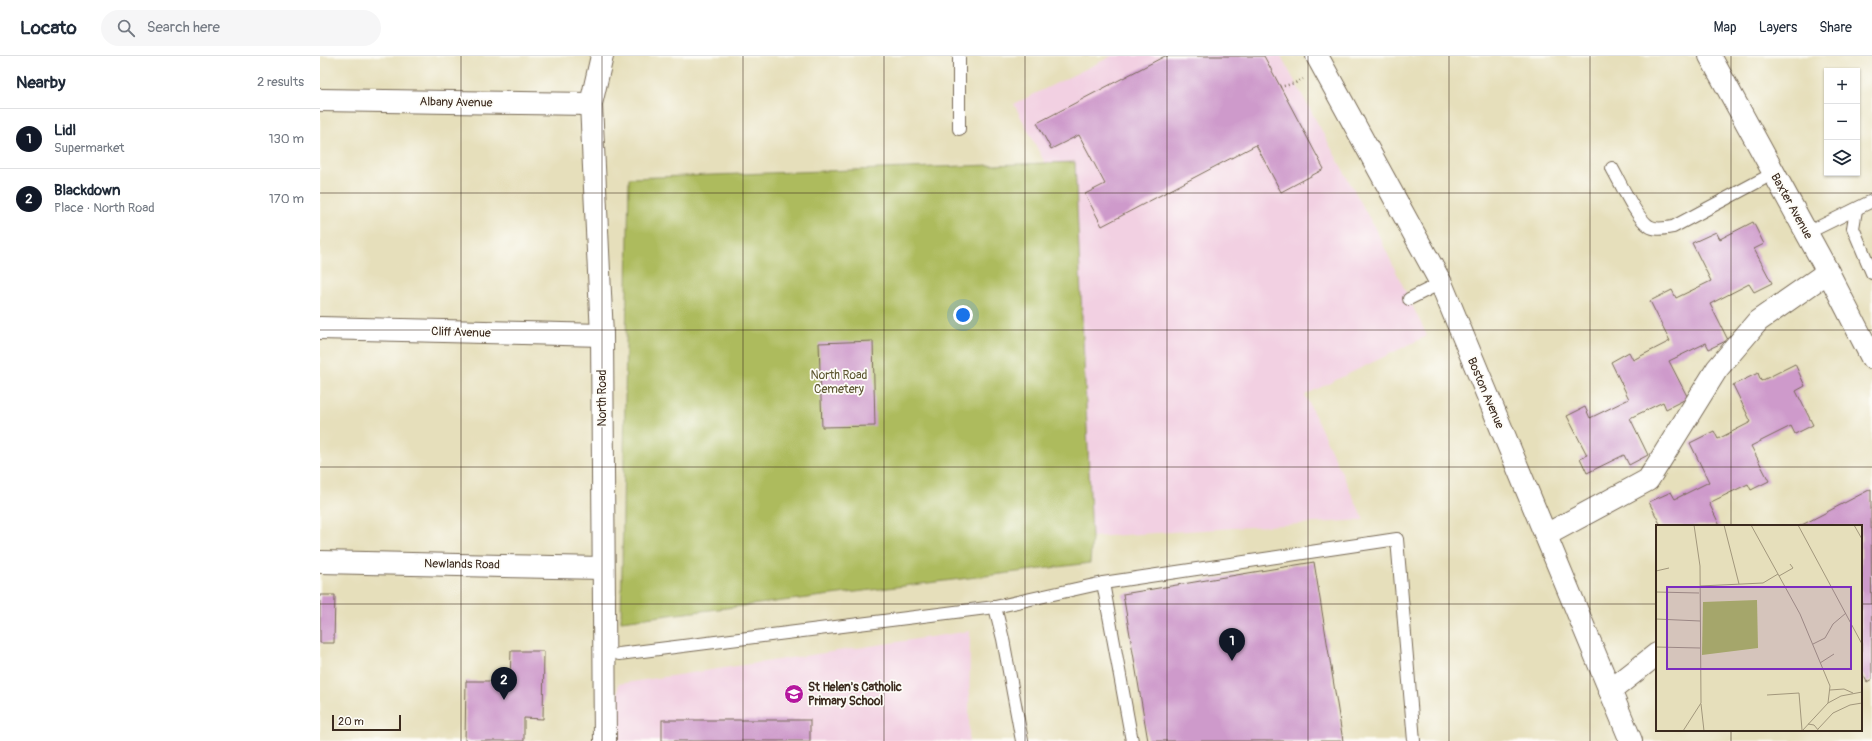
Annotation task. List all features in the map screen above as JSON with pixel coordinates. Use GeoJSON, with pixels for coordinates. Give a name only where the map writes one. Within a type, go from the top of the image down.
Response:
{"type":"FeatureCollection","features":[{"type":"Feature","properties":{"kind":"street","name":"North Road"},"geometry":{"type":"LineString","coordinates":[[602,56],[591,104],[602,336],[605,741]]}},
{"type":"Feature","properties":{"kind":"street","name":"Boston Avenue"},"geometry":{"type":"LineString","coordinates":[[1317,56],[1441,283],[1631,741]]}},
{"type":"Feature","properties":{"kind":"street","name":"Baxter Avenue"},"geometry":{"type":"LineString","coordinates":[[1710,56],[1828,272],[1872,358]]}},
{"type":"Feature","properties":{"kind":"street","name":"Albany Avenue"},"geometry":{"type":"LineString","coordinates":[[320,100],[591,104]]}},
{"type":"Feature","properties":{"kind":"street"},"geometry":{"type":"LineString","coordinates":[[1546,535],[1648,480],[1717,369],[1758,321],[1828,272]]}},
{"type":"Feature","properties":{"kind":"street","name":"Cliff Avenue"},"geometry":{"type":"LineString","coordinates":[[320,328],[602,336]]}},
{"type":"Feature","properties":{"kind":"street","name":"Newlands Road"},"geometry":{"type":"LineString","coordinates":[[320,562],[603,568]]}},
{"type":"Feature","properties":{"kind":"street"},"geometry":{"type":"LineString","coordinates":[[1610,691],[1656,655]]}},
{"type":"Feature","properties":{"kind":"lane"},"geometry":{"type":"LineString","coordinates":[[959,56],[960,129]]}},
{"type":"Feature","properties":{"kind":"lane"},"geometry":{"type":"LineString","coordinates":[[1612,168],[1640,219],[1649,227],[1659,230],[1673,227],[1774,173]]}},
{"type":"Feature","properties":{"kind":"lane"},"geometry":{"type":"LineString","coordinates":[[1807,233],[1872,201]]}},
{"type":"Feature","properties":{"kind":"lane"},"geometry":{"type":"LineString","coordinates":[[1856,210],[1852,228],[1872,273]]}},
{"type":"Feature","properties":{"kind":"lane"},"geometry":{"type":"LineString","coordinates":[[1409,299],[1441,283]]}},
{"type":"Feature","properties":{"kind":"lane"},"geometry":{"type":"LineString","coordinates":[[619,654],[995,607],[1103,583],[1397,539],[1414,741]]}},
{"type":"Feature","properties":{"kind":"lane"},"geometry":{"type":"LineString","coordinates":[[1103,583],[1132,741]]}},
{"type":"Feature","properties":{"kind":"lane"},"geometry":{"type":"LineString","coordinates":[[995,607],[1003,639],[1022,741]]}},
{"type":"Feature","properties":{"kind":"shaded area"},"geometry":{"type":"Polygon","coordinates":[[[1112,56],[1281,56],[1378,234],[1427,336],[1305,395],[1364,520],[1092,537],[1075,162],[1045,163],[1014,104],[1112,56]]]}},
{"type":"Feature","properties":{"kind":"shaded area","name":"St Helen's Catholic Primary School"},"geometry":{"type":"Polygon","coordinates":[[[970,631],[969,741],[618,741],[618,684],[970,631]]]}},
{"type":"Feature","properties":{"kind":"green space","name":"North Road Cemetery"},"geometry":{"type":"Polygon","coordinates":[[[1075,162],[1092,537],[1090,563],[621,621],[629,178],[1075,162]]]}},
{"type":"Feature","properties":{"kind":"building"},"geometry":{"type":"Polygon","coordinates":[[[1165,56],[1264,56],[1324,169],[1281,192],[1256,145],[1102,226],[1085,194],[1105,184],[1079,135],[1051,149],[1037,123],[1165,56]]]}},
{"type":"Feature","properties":{"kind":"building"},"geometry":{"type":"Polygon","coordinates":[[[1753,222],[1764,244],[1754,249],[1772,283],[1754,292],[1749,284],[1710,304],[1728,340],[1709,349],[1706,343],[1669,361],[1688,398],[1666,409],[1663,402],[1630,418],[1648,455],[1629,465],[1624,455],[1587,473],[1580,458],[1587,455],[1567,416],[1585,407],[1590,418],[1629,399],[1611,362],[1629,352],[1633,360],[1670,341],[1650,301],[1672,290],[1676,298],[1711,281],[1692,243],[1716,232],[1720,239],[1753,222]]]}},
{"type":"Feature","properties":{"kind":"building"},"geometry":{"type":"Polygon","coordinates":[[[873,341],[875,426],[822,427],[819,343],[873,341]]]}},
{"type":"Feature","properties":{"kind":"building"},"geometry":{"type":"Polygon","coordinates":[[[1795,364],[1805,386],[1796,391],[1813,425],[1795,434],[1791,426],[1751,446],[1769,481],[1751,490],[1748,484],[1709,503],[1720,525],[1660,525],[1649,502],[1671,492],[1675,499],[1709,482],[1690,443],[1714,431],[1718,439],[1751,422],[1733,385],[1758,373],[1761,381],[1795,364]]]}},
{"type":"Feature","properties":{"kind":"building"},"geometry":{"type":"Polygon","coordinates":[[[1871,489],[1872,679],[1867,682],[1862,673],[1862,525],[1802,525],[1871,489]]]}},
{"type":"Feature","properties":{"kind":"building"},"geometry":{"type":"Polygon","coordinates":[[[1314,562],[1343,741],[1148,741],[1123,594],[1314,562]]]}},
{"type":"Feature","properties":{"kind":"building"},"geometry":{"type":"Polygon","coordinates":[[[320,595],[335,595],[334,643],[320,643],[320,595]]]}},
{"type":"Feature","properties":{"kind":"building"},"geometry":{"type":"Polygon","coordinates":[[[511,651],[544,651],[543,719],[524,718],[524,741],[465,741],[466,681],[510,681],[511,651]]]}},
{"type":"Feature","properties":{"kind":"building"},"geometry":{"type":"Polygon","coordinates":[[[662,720],[810,720],[810,741],[662,741],[662,720]]]}},
{"type":"Feature","properties":{"kind":"place","name":"Lidl"},"geometry":{"type":"Point","coordinates":[1232,661]}},
{"type":"Feature","properties":{"kind":"place","name":"St Helen's Catholic Primary School"},"geometry":{"type":"Point","coordinates":[794,694]}},
{"type":"Feature","properties":{"kind":"place","name":"Blackdown"},"geometry":{"type":"Point","coordinates":[504,700]}}]}
